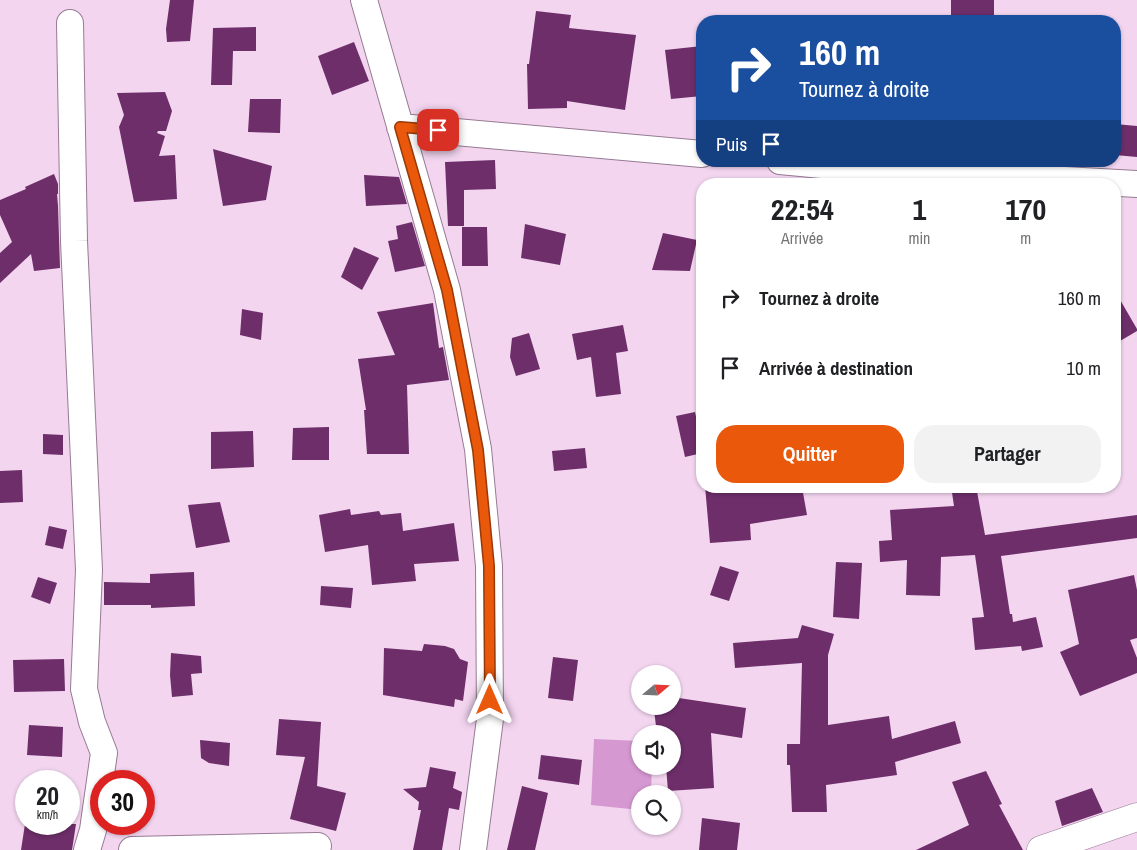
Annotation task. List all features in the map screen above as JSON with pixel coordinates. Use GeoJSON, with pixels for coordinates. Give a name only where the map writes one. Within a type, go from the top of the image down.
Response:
{"type":"FeatureCollection","features":[{"type":"Feature","properties":{"kind":"street"},"geometry":{"type":"LineString","coordinates":[[364,0],[447,290],[478,450],[489,566],[490,719],[473,850]]}},
{"type":"Feature","properties":{"kind":"street"},"geometry":{"type":"LineString","coordinates":[[70,23],[74,241],[89,570],[84,689],[92,722],[104,753],[93,830],[87,850]]}},
{"type":"Feature","properties":{"kind":"street"},"geometry":{"type":"LineString","coordinates":[[400,127],[696,153]]}},
{"type":"Feature","properties":{"kind":"street"},"geometry":{"type":"LineString","coordinates":[[843,167],[1028,178]]}},
{"type":"Feature","properties":{"kind":"street"},"geometry":{"type":"LineString","coordinates":[[1121,183],[1137,184]]}},
{"type":"Feature","properties":{"kind":"street"},"geometry":{"type":"LineString","coordinates":[[1041,850],[1137,816]]}},
{"type":"Feature","properties":{"kind":"street"},"geometry":{"type":"LineString","coordinates":[[132,850],[318,846]]}},
{"type":"Feature","properties":{"kind":"shaded area"},"geometry":{"type":"Polygon","coordinates":[[[594,739],[631,741],[631,775],[652,775],[651,785],[631,785],[631,809],[591,805],[594,739]]]}},
{"type":"Feature","properties":{"kind":"building"},"geometry":{"type":"Polygon","coordinates":[[[170,0],[194,0],[190,41],[167,42],[166,29],[170,0]]]}},
{"type":"Feature","properties":{"kind":"building"},"geometry":{"type":"Polygon","coordinates":[[[951,0],[994,0],[994,15],[951,15],[951,0]]]}},
{"type":"Feature","properties":{"kind":"building"},"geometry":{"type":"Polygon","coordinates":[[[536,11],[571,15],[569,28],[636,35],[625,110],[567,101],[567,108],[528,109],[527,64],[529,64],[536,11]]]}},
{"type":"Feature","properties":{"kind":"building"},"geometry":{"type":"Polygon","coordinates":[[[256,27],[256,51],[233,51],[232,85],[211,85],[213,28],[256,27]]]}},
{"type":"Feature","properties":{"kind":"building"},"geometry":{"type":"Polygon","coordinates":[[[354,42],[369,81],[332,95],[318,56],[354,42]]]}},
{"type":"Feature","properties":{"kind":"building"},"geometry":{"type":"Polygon","coordinates":[[[696,47],[696,97],[671,99],[665,50],[696,47]]]}},
{"type":"Feature","properties":{"kind":"building"},"geometry":{"type":"Polygon","coordinates":[[[165,92],[172,111],[166,131],[158,131],[157,133],[165,136],[159,156],[175,155],[177,199],[134,202],[119,127],[124,115],[117,93],[165,92]]]}},
{"type":"Feature","properties":{"kind":"building"},"geometry":{"type":"Polygon","coordinates":[[[250,99],[281,99],[280,133],[248,132],[250,99]]]}},
{"type":"Feature","properties":{"kind":"building"},"geometry":{"type":"Polygon","coordinates":[[[1121,125],[1137,126],[1137,157],[1121,156],[1121,125]]]}},
{"type":"Feature","properties":{"kind":"building"},"geometry":{"type":"Polygon","coordinates":[[[213,149],[272,166],[266,200],[223,206],[213,149]]]}},
{"type":"Feature","properties":{"kind":"building"},"geometry":{"type":"Polygon","coordinates":[[[495,160],[496,189],[464,190],[464,226],[448,226],[445,162],[495,160]]]}},
{"type":"Feature","properties":{"kind":"building"},"geometry":{"type":"Polygon","coordinates":[[[54,174],[58,184],[60,268],[34,271],[31,254],[0,283],[0,253],[12,242],[0,215],[0,200],[54,174]]]}},
{"type":"Feature","properties":{"kind":"building"},"geometry":{"type":"Polygon","coordinates":[[[364,175],[399,177],[407,204],[366,206],[364,175]]]}},
{"type":"Feature","properties":{"kind":"building"},"geometry":{"type":"Polygon","coordinates":[[[412,222],[425,266],[395,272],[388,241],[398,239],[396,226],[412,222]]]}},
{"type":"Feature","properties":{"kind":"building"},"geometry":{"type":"Polygon","coordinates":[[[525,224],[566,234],[560,265],[521,258],[525,224]]]}},
{"type":"Feature","properties":{"kind":"building"},"geometry":{"type":"Polygon","coordinates":[[[462,227],[487,227],[488,266],[462,266],[462,227]]]}},
{"type":"Feature","properties":{"kind":"building"},"geometry":{"type":"Polygon","coordinates":[[[663,233],[696,240],[690,271],[652,270],[663,233]]]}},
{"type":"Feature","properties":{"kind":"building"},"geometry":{"type":"Polygon","coordinates":[[[354,247],[379,258],[362,290],[341,277],[354,247]]]}},
{"type":"Feature","properties":{"kind":"building"},"geometry":{"type":"Polygon","coordinates":[[[1121,301],[1137,329],[1137,331],[1121,340],[1121,301]]]}},
{"type":"Feature","properties":{"kind":"building"},"geometry":{"type":"Polygon","coordinates":[[[433,303],[439,348],[443,347],[449,380],[407,385],[409,454],[367,454],[364,410],[366,410],[358,359],[395,355],[377,312],[433,303]]]}},
{"type":"Feature","properties":{"kind":"building"},"geometry":{"type":"Polygon","coordinates":[[[242,309],[263,313],[261,340],[240,335],[242,309]]]}},
{"type":"Feature","properties":{"kind":"building"},"geometry":{"type":"Polygon","coordinates":[[[623,325],[628,351],[616,353],[621,394],[596,397],[591,357],[577,360],[572,334],[623,325]]]}},
{"type":"Feature","properties":{"kind":"building"},"geometry":{"type":"Polygon","coordinates":[[[529,333],[540,369],[516,376],[510,357],[512,338],[529,333]]]}},
{"type":"Feature","properties":{"kind":"building"},"geometry":{"type":"Polygon","coordinates":[[[695,412],[696,454],[685,457],[676,416],[695,412]]]}},
{"type":"Feature","properties":{"kind":"building"},"geometry":{"type":"Polygon","coordinates":[[[329,427],[329,460],[292,460],[293,428],[329,427]]]}},
{"type":"Feature","properties":{"kind":"building"},"geometry":{"type":"Polygon","coordinates":[[[253,431],[254,467],[211,469],[211,432],[253,431]]]}},
{"type":"Feature","properties":{"kind":"building"},"geometry":{"type":"Polygon","coordinates":[[[43,434],[63,435],[63,455],[43,454],[43,434]]]}},
{"type":"Feature","properties":{"kind":"building"},"geometry":{"type":"Polygon","coordinates":[[[585,448],[587,468],[554,471],[552,451],[585,448]]]}},
{"type":"Feature","properties":{"kind":"building"},"geometry":{"type":"Polygon","coordinates":[[[22,470],[23,502],[0,503],[0,471],[22,470]]]}},
{"type":"Feature","properties":{"kind":"building"},"geometry":{"type":"Polygon","coordinates":[[[706,493],[803,493],[807,515],[750,524],[751,540],[710,543],[706,493]]]}},
{"type":"Feature","properties":{"kind":"building"},"geometry":{"type":"Polygon","coordinates":[[[952,493],[977,493],[985,535],[1137,515],[1137,538],[1001,556],[1010,614],[1012,614],[1013,622],[1036,617],[1043,647],[1022,651],[1021,646],[975,650],[972,618],[984,617],[975,555],[941,557],[940,596],[906,595],[907,560],[880,562],[879,541],[892,540],[890,510],[954,506],[952,493]]]}},
{"type":"Feature","properties":{"kind":"building"},"geometry":{"type":"Polygon","coordinates":[[[220,502],[230,542],[196,548],[188,505],[220,502]]]}},
{"type":"Feature","properties":{"kind":"building"},"geometry":{"type":"Polygon","coordinates":[[[350,509],[351,515],[379,511],[381,515],[401,513],[403,531],[454,523],[459,561],[414,564],[416,581],[372,585],[368,545],[325,552],[319,515],[350,509]]]}},
{"type":"Feature","properties":{"kind":"building"},"geometry":{"type":"Polygon","coordinates":[[[49,526],[67,530],[63,549],[45,545],[49,526]]]}},
{"type":"Feature","properties":{"kind":"building"},"geometry":{"type":"Polygon","coordinates":[[[836,562],[862,563],[859,619],[833,617],[836,562]]]}},
{"type":"Feature","properties":{"kind":"building"},"geometry":{"type":"Polygon","coordinates":[[[720,566],[739,572],[729,601],[710,595],[720,566]]]}},
{"type":"Feature","properties":{"kind":"building"},"geometry":{"type":"Polygon","coordinates":[[[194,572],[195,606],[151,608],[151,605],[104,605],[104,582],[150,583],[150,574],[194,572]]]}},
{"type":"Feature","properties":{"kind":"building"},"geometry":{"type":"Polygon","coordinates":[[[1134,575],[1137,590],[1137,638],[1130,640],[1137,658],[1137,673],[1080,696],[1060,652],[1079,644],[1068,590],[1134,575]]]}},
{"type":"Feature","properties":{"kind":"building"},"geometry":{"type":"Polygon","coordinates":[[[38,577],[57,583],[50,604],[31,597],[38,577]]]}},
{"type":"Feature","properties":{"kind":"building"},"geometry":{"type":"Polygon","coordinates":[[[321,586],[353,588],[351,608],[320,605],[321,586]]]}},
{"type":"Feature","properties":{"kind":"building"},"geometry":{"type":"Polygon","coordinates":[[[802,625],[834,634],[828,655],[828,725],[889,716],[892,739],[955,721],[961,743],[895,762],[897,775],[826,785],[827,812],[792,812],[790,765],[787,765],[787,744],[800,744],[802,663],[735,668],[733,643],[798,638],[802,625]]]}},
{"type":"Feature","properties":{"kind":"building"},"geometry":{"type":"Polygon","coordinates":[[[424,644],[454,649],[460,659],[468,662],[463,701],[455,699],[454,707],[383,695],[384,648],[422,651],[424,644]]]}},
{"type":"Feature","properties":{"kind":"building"},"geometry":{"type":"Polygon","coordinates":[[[171,653],[201,656],[202,673],[191,674],[193,695],[172,697],[171,653]]]}},
{"type":"Feature","properties":{"kind":"building"},"geometry":{"type":"Polygon","coordinates":[[[553,657],[578,660],[573,701],[548,698],[553,657]]]}},
{"type":"Feature","properties":{"kind":"building"},"geometry":{"type":"Polygon","coordinates":[[[64,659],[65,691],[14,692],[13,660],[64,659]]]}},
{"type":"Feature","properties":{"kind":"building"},"geometry":{"type":"Polygon","coordinates":[[[681,698],[746,708],[742,738],[711,733],[714,788],[681,790],[681,785],[668,785],[667,775],[681,775],[681,725],[656,725],[655,715],[681,715],[681,698]]]}},
{"type":"Feature","properties":{"kind":"building"},"geometry":{"type":"Polygon","coordinates":[[[279,719],[321,722],[317,786],[346,793],[336,831],[290,819],[305,757],[276,755],[279,719]]]}},
{"type":"Feature","properties":{"kind":"building"},"geometry":{"type":"Polygon","coordinates":[[[29,725],[63,727],[62,757],[27,755],[29,725]]]}},
{"type":"Feature","properties":{"kind":"building"},"geometry":{"type":"Polygon","coordinates":[[[200,740],[230,743],[229,766],[209,763],[201,758],[200,740]]]}},
{"type":"Feature","properties":{"kind":"building"},"geometry":{"type":"Polygon","coordinates":[[[541,755],[582,760],[579,785],[538,779],[541,755]]]}},
{"type":"Feature","properties":{"kind":"building"},"geometry":{"type":"Polygon","coordinates":[[[430,767],[456,772],[453,788],[462,792],[459,810],[449,808],[442,850],[413,850],[421,810],[418,810],[419,802],[403,789],[426,787],[430,767]]]}},
{"type":"Feature","properties":{"kind":"building"},"geometry":{"type":"Polygon","coordinates":[[[986,771],[1002,804],[999,805],[1023,850],[916,850],[969,825],[952,782],[986,771]]]}},
{"type":"Feature","properties":{"kind":"building"},"geometry":{"type":"Polygon","coordinates":[[[522,786],[548,793],[535,850],[507,850],[522,786]]]}},
{"type":"Feature","properties":{"kind":"building"},"geometry":{"type":"Polygon","coordinates":[[[1092,788],[1103,812],[1062,826],[1055,801],[1092,788]]]}},
{"type":"Feature","properties":{"kind":"building"},"geometry":{"type":"Polygon","coordinates":[[[702,818],[740,823],[737,850],[699,850],[702,818]]]}},
{"type":"Feature","properties":{"kind":"building"},"geometry":{"type":"Polygon","coordinates":[[[23,835],[74,835],[72,850],[21,850],[23,835]]]}},
{"type":"Feature","properties":{"kind":"route"},"geometry":{"type":"LineString","coordinates":[[438,130],[400,127],[447,290],[478,450],[489,566],[490,700]]}}]}
